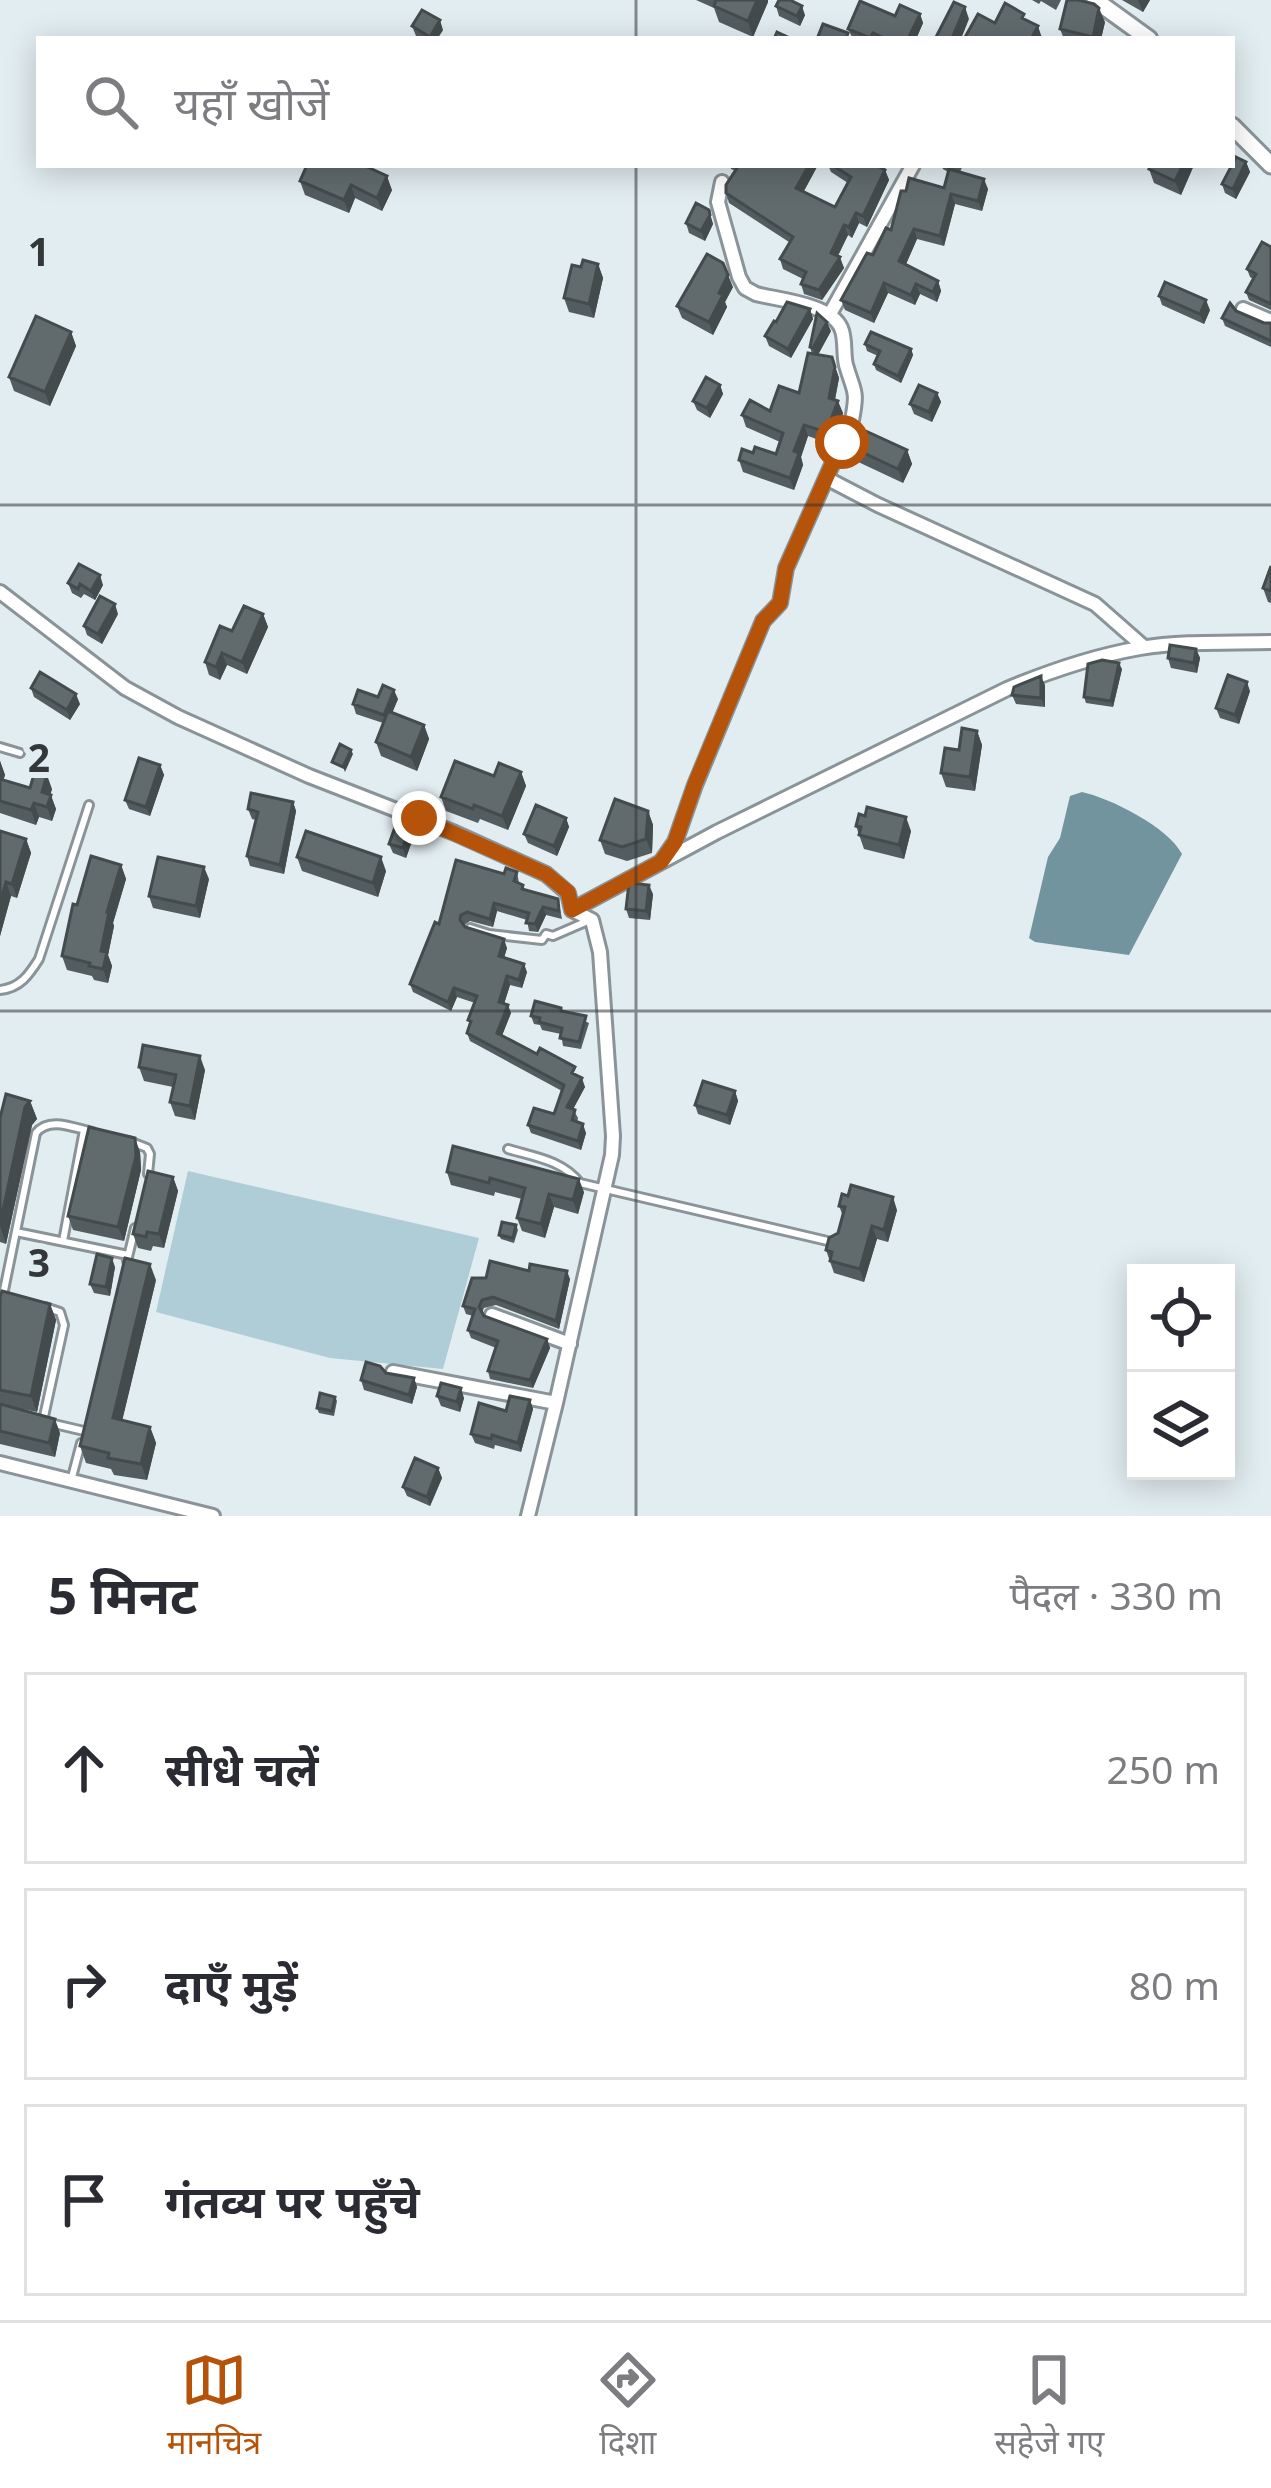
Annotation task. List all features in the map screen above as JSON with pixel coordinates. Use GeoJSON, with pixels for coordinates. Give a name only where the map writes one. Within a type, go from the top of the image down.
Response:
{"type":"FeatureCollection","features":[{"type":"Feature","properties":{"kind":"street"},"geometry":{"type":"LineString","coordinates":[[1095,0],[1145,36]]}},
{"type":"Feature","properties":{"kind":"street"},"geometry":{"type":"LineString","coordinates":[[1235,130],[1271,165]]}},
{"type":"Feature","properties":{"kind":"street"},"geometry":{"type":"LineString","coordinates":[[830,314],[912,168]]}},
{"type":"Feature","properties":{"kind":"street"},"geometry":{"type":"LineString","coordinates":[[661,862],[675,842],[763,621],[780,603],[786,568],[852,420],[856,395],[841,327],[830,314],[756,294],[739,277],[718,202],[722,182]]}},
{"type":"Feature","properties":{"kind":"street"},"geometry":{"type":"LineString","coordinates":[[1243,309],[1271,321]]}},
{"type":"Feature","properties":{"kind":"street"},"geometry":{"type":"LineString","coordinates":[[826,478],[1095,604],[1144,647]]}},
{"type":"Feature","properties":{"kind":"street"},"geometry":{"type":"LineString","coordinates":[[0,592],[125,688],[309,776],[546,874],[568,892],[572,910]]}},
{"type":"Feature","properties":{"kind":"street"},"geometry":{"type":"LineString","coordinates":[[572,910],[1007,689],[1095,657],[1144,647],[1271,641]]}},
{"type":"Feature","properties":{"kind":"street"},"geometry":{"type":"LineString","coordinates":[[528,1516],[605,1189],[613,1136],[600,952],[592,920],[572,910]]}},
{"type":"Feature","properties":{"kind":"street"},"geometry":{"type":"LineString","coordinates":[[492,1316],[570,1344]]}},
{"type":"Feature","properties":{"kind":"street"},"geometry":{"type":"LineString","coordinates":[[393,1372],[556,1403]]}},
{"type":"Feature","properties":{"kind":"street"},"geometry":{"type":"LineString","coordinates":[[0,1463],[213,1516]]}},
{"type":"Feature","properties":{"kind":"lane"},"geometry":{"type":"LineString","coordinates":[[0,747],[20,753]]}},
{"type":"Feature","properties":{"kind":"lane"},"geometry":{"type":"LineString","coordinates":[[0,990],[27,978],[39,958],[89,806]]}},
{"type":"Feature","properties":{"kind":"lane"},"geometry":{"type":"LineString","coordinates":[[470,928],[542,940],[546,934],[553,936],[592,920]]}},
{"type":"Feature","properties":{"kind":"lane"},"geometry":{"type":"LineString","coordinates":[[0,1310],[39,1127],[58,1124],[102,1134]]}},
{"type":"Feature","properties":{"kind":"lane"},"geometry":{"type":"LineString","coordinates":[[62,1241],[84,1130]]}},
{"type":"Feature","properties":{"kind":"lane"},"geometry":{"type":"LineString","coordinates":[[119,1138],[147,1148],[144,1192]]}},
{"type":"Feature","properties":{"kind":"lane"},"geometry":{"type":"LineString","coordinates":[[508,1150],[557,1163],[580,1183],[836,1243]]}},
{"type":"Feature","properties":{"kind":"lane"},"geometry":{"type":"LineString","coordinates":[[123,1277],[139,1213]]}},
{"type":"Feature","properties":{"kind":"lane"},"geometry":{"type":"LineString","coordinates":[[16,1232],[128,1255]]}},
{"type":"Feature","properties":{"kind":"lane"},"geometry":{"type":"LineString","coordinates":[[3,1297],[20,1301]]}},
{"type":"Feature","properties":{"kind":"lane"},"geometry":{"type":"LineString","coordinates":[[37,1305],[64,1317],[43,1421],[83,1431],[71,1481]]}},
{"type":"Feature","properties":{"kind":"shaded area"},"geometry":{"type":"Polygon","coordinates":[[[1082,792],[1137,815],[1182,854],[1129,955],[1029,938],[1048,857],[1060,838],[1070,796],[1082,792]]]}},
{"type":"Feature","properties":{"kind":"shaded area"},"geometry":{"type":"Polygon","coordinates":[[[188,1171],[479,1238],[443,1369],[330,1358],[156,1312],[188,1171]]]}},
{"type":"Feature","properties":{"kind":"building"},"geometry":{"type":"Polygon","coordinates":[[[716,0],[757,0],[748,21],[714,6],[716,0]]]}},
{"type":"Feature","properties":{"kind":"building"},"geometry":{"type":"Polygon","coordinates":[[[779,0],[802,6],[797,16],[776,6],[779,0]]]}},
{"type":"Feature","properties":{"kind":"building"},"geometry":{"type":"Polygon","coordinates":[[[1067,0],[1099,8],[1093,36],[1060,29],[1067,0]]]}},
{"type":"Feature","properties":{"kind":"building"},"geometry":{"type":"Polygon","coordinates":[[[860,1],[895,16],[900,5],[920,14],[909,36],[865,36],[848,29],[860,1]]]}},
{"type":"Feature","properties":{"kind":"building"},"geometry":{"type":"Polygon","coordinates":[[[954,2],[965,7],[953,36],[937,36],[954,2]]]}},
{"type":"Feature","properties":{"kind":"building"},"geometry":{"type":"Polygon","coordinates":[[[1005,3],[1038,26],[1033,36],[966,36],[978,14],[995,23],[1005,3]]]}},
{"type":"Feature","properties":{"kind":"building"},"geometry":{"type":"Polygon","coordinates":[[[422,10],[440,20],[431,36],[412,26],[422,10]]]}},
{"type":"Feature","properties":{"kind":"building"},"geometry":{"type":"Polygon","coordinates":[[[823,24],[848,33],[847,36],[818,36],[823,24]]]}},
{"type":"Feature","properties":{"kind":"building"},"geometry":{"type":"Polygon","coordinates":[[[1235,159],[1246,162],[1233,189],[1222,184],[1230,168],[1235,168],[1235,159]]]}},
{"type":"Feature","properties":{"kind":"building"},"geometry":{"type":"Polygon","coordinates":[[[306,168],[370,168],[387,176],[377,198],[351,185],[344,200],[300,181],[306,168]]]}},
{"type":"Feature","properties":{"kind":"building"},"geometry":{"type":"Polygon","coordinates":[[[737,168],[807,168],[796,188],[835,207],[851,177],[837,168],[885,170],[863,216],[856,213],[849,227],[844,225],[831,253],[840,257],[819,290],[801,284],[806,272],[780,259],[793,237],[726,193],[737,168]]]}},
{"type":"Feature","properties":{"kind":"building"},"geometry":{"type":"Polygon","coordinates":[[[1150,168],[1182,168],[1175,181],[1150,168]]]}},
{"type":"Feature","properties":{"kind":"building"},"geometry":{"type":"Polygon","coordinates":[[[949,169],[984,179],[978,201],[951,194],[940,236],[914,229],[899,261],[938,281],[933,292],[916,284],[911,295],[884,283],[871,313],[841,300],[867,253],[873,255],[886,228],[891,230],[909,178],[944,188],[949,169]]]}},
{"type":"Feature","properties":{"kind":"building"},"geometry":{"type":"Polygon","coordinates":[[[696,203],[710,215],[701,231],[686,223],[696,203]]]}},
{"type":"Feature","properties":{"kind":"building"},"geometry":{"type":"Polygon","coordinates":[[[1262,242],[1271,247],[1271,304],[1246,292],[1256,274],[1247,269],[1262,242]]]}},
{"type":"Feature","properties":{"kind":"building"},"geometry":{"type":"Polygon","coordinates":[[[707,254],[723,263],[728,275],[709,322],[677,306],[707,254]]]}},
{"type":"Feature","properties":{"kind":"building"},"geometry":{"type":"Polygon","coordinates":[[[583,260],[598,264],[589,304],[564,298],[572,265],[581,267],[583,260]]]}},
{"type":"Feature","properties":{"kind":"building"},"geometry":{"type":"Polygon","coordinates":[[[1165,282],[1206,300],[1200,314],[1159,296],[1165,282]]]}},
{"type":"Feature","properties":{"kind":"building"},"geometry":{"type":"Polygon","coordinates":[[[787,302],[810,309],[788,349],[765,336],[787,302]]]}},
{"type":"Feature","properties":{"kind":"building"},"geometry":{"type":"Polygon","coordinates":[[[1230,303],[1236,311],[1271,323],[1271,341],[1222,318],[1230,303]]]}},
{"type":"Feature","properties":{"kind":"building"},"geometry":{"type":"Polygon","coordinates":[[[817,313],[827,322],[813,348],[810,347],[817,313]]]}},
{"type":"Feature","properties":{"kind":"building"},"geometry":{"type":"Polygon","coordinates":[[[36,316],[71,332],[45,392],[9,377],[36,316]]]}},
{"type":"Feature","properties":{"kind":"building"},"geometry":{"type":"Polygon","coordinates":[[[871,332],[911,349],[898,376],[874,364],[880,351],[865,344],[871,332]]]}},
{"type":"Feature","properties":{"kind":"building"},"geometry":{"type":"Polygon","coordinates":[[[808,353],[832,357],[835,367],[829,398],[838,401],[826,432],[804,425],[790,478],[739,460],[742,449],[753,453],[755,447],[776,454],[783,433],[742,415],[750,400],[770,411],[779,386],[799,393],[808,353]]]}},
{"type":"Feature","properties":{"kind":"building"},"geometry":{"type":"Polygon","coordinates":[[[706,377],[720,385],[707,408],[693,401],[706,377]]]}},
{"type":"Feature","properties":{"kind":"building"},"geometry":{"type":"Polygon","coordinates":[[[919,385],[937,393],[929,412],[910,404],[919,385]]]}},
{"type":"Feature","properties":{"kind":"building"},"geometry":{"type":"Polygon","coordinates":[[[857,427],[907,450],[898,469],[849,446],[857,427]]]}},
{"type":"Feature","properties":{"kind":"building"},"geometry":{"type":"Polygon","coordinates":[[[79,564],[100,575],[91,591],[68,583],[79,564]]]}},
{"type":"Feature","properties":{"kind":"building"},"geometry":{"type":"Polygon","coordinates":[[[1271,566],[1271,591],[1263,588],[1271,566]]]}},
{"type":"Feature","properties":{"kind":"building"},"geometry":{"type":"Polygon","coordinates":[[[100,596],[115,604],[98,634],[84,626],[100,596]]]}},
{"type":"Feature","properties":{"kind":"building"},"geometry":{"type":"Polygon","coordinates":[[[244,606],[263,614],[242,662],[222,653],[216,667],[205,662],[220,626],[232,631],[244,606]]]}},
{"type":"Feature","properties":{"kind":"building"},"geometry":{"type":"Polygon","coordinates":[[[1170,645],[1196,649],[1194,663],[1168,658],[1170,645]]]}},
{"type":"Feature","properties":{"kind":"building"},"geometry":{"type":"Polygon","coordinates":[[[1119,663],[1111,701],[1084,697],[1088,664],[1119,663]]]}},
{"type":"Feature","properties":{"kind":"building"},"geometry":{"type":"Polygon","coordinates":[[[40,672],[76,694],[67,710],[31,688],[40,672]]]}},
{"type":"Feature","properties":{"kind":"building"},"geometry":{"type":"Polygon","coordinates":[[[1228,675],[1247,682],[1235,715],[1216,708],[1228,675]]]}},
{"type":"Feature","properties":{"kind":"building"},"geometry":{"type":"Polygon","coordinates":[[[1041,676],[1041,698],[1012,695],[1014,687],[1041,676]]]}},
{"type":"Feature","properties":{"kind":"building"},"geometry":{"type":"Polygon","coordinates":[[[383,685],[394,690],[384,715],[353,704],[358,690],[378,697],[383,685]]]}},
{"type":"Feature","properties":{"kind":"building"},"geometry":{"type":"Polygon","coordinates":[[[388,711],[424,725],[411,757],[376,742],[388,711]]]}},
{"type":"Feature","properties":{"kind":"building"},"geometry":{"type":"Polygon","coordinates":[[[962,728],[977,731],[970,777],[941,773],[945,748],[959,750],[962,728]]]}},
{"type":"Feature","properties":{"kind":"building"},"geometry":{"type":"Polygon","coordinates":[[[340,744],[351,750],[343,767],[332,762],[340,744]]]}},
{"type":"Feature","properties":{"kind":"building"},"geometry":{"type":"Polygon","coordinates":[[[139,758],[160,765],[146,807],[125,800],[139,758]]]}},
{"type":"Feature","properties":{"kind":"building"},"geometry":{"type":"Polygon","coordinates":[[[455,761],[494,776],[499,763],[521,772],[502,816],[441,797],[455,761]]]}},
{"type":"Feature","properties":{"kind":"building"},"geometry":{"type":"Polygon","coordinates":[[[35,771],[47,775],[42,792],[51,795],[47,807],[34,803],[31,810],[0,801],[0,779],[30,788],[35,771]]]}},
{"type":"Feature","properties":{"kind":"building"},"geometry":{"type":"Polygon","coordinates":[[[251,793],[293,802],[280,865],[247,856],[258,812],[248,809],[251,793]]]}},
{"type":"Feature","properties":{"kind":"building"},"geometry":{"type":"Polygon","coordinates":[[[615,799],[648,811],[646,839],[622,847],[600,840],[615,799]]]}},
{"type":"Feature","properties":{"kind":"building"},"geometry":{"type":"Polygon","coordinates":[[[536,805],[566,818],[554,846],[524,834],[536,805]]]}},
{"type":"Feature","properties":{"kind":"building"},"geometry":{"type":"Polygon","coordinates":[[[867,807],[906,817],[899,845],[859,835],[859,814],[865,816],[867,807]]]}},
{"type":"Feature","properties":{"kind":"building"},"geometry":{"type":"Polygon","coordinates":[[[395,827],[408,831],[403,848],[389,844],[395,827]]]}},
{"type":"Feature","properties":{"kind":"building"},"geometry":{"type":"Polygon","coordinates":[[[0,831],[26,839],[12,884],[6,882],[0,904],[0,831]]]}},
{"type":"Feature","properties":{"kind":"building"},"geometry":{"type":"Polygon","coordinates":[[[306,831],[381,857],[373,883],[297,857],[306,831]]]}},
{"type":"Feature","properties":{"kind":"building"},"geometry":{"type":"Polygon","coordinates":[[[91,856],[121,865],[107,912],[103,969],[62,956],[73,904],[77,905],[91,856]]]}},
{"type":"Feature","properties":{"kind":"building"},"geometry":{"type":"Polygon","coordinates":[[[158,857],[204,867],[196,906],[149,896],[158,857]]]}},
{"type":"Feature","properties":{"kind":"building"},"geometry":{"type":"Polygon","coordinates":[[[456,860],[504,874],[506,868],[517,872],[514,881],[522,889],[558,899],[559,911],[543,907],[535,924],[526,923],[529,913],[494,903],[490,919],[467,912],[460,920],[465,927],[504,939],[499,956],[524,964],[519,980],[507,976],[499,1002],[508,1005],[497,1033],[575,1067],[572,1073],[582,1078],[567,1107],[575,1110],[572,1120],[583,1124],[578,1141],[528,1125],[534,1108],[554,1114],[564,1085],[467,1033],[477,996],[454,988],[448,1002],[410,984],[435,922],[439,924],[456,860]]]}},
{"type":"Feature","properties":{"kind":"building"},"geometry":{"type":"Polygon","coordinates":[[[629,883],[649,885],[646,911],[626,909],[629,883]]]}},
{"type":"Feature","properties":{"kind":"building"},"geometry":{"type":"Polygon","coordinates":[[[535,1001],[586,1016],[579,1042],[560,1038],[562,1028],[531,1016],[535,1001]]]}},
{"type":"Feature","properties":{"kind":"building"},"geometry":{"type":"Polygon","coordinates":[[[143,1045],[200,1056],[190,1106],[170,1102],[176,1075],[139,1067],[143,1045]]]}},
{"type":"Feature","properties":{"kind":"building"},"geometry":{"type":"Polygon","coordinates":[[[703,1081],[735,1091],[727,1115],[695,1105],[703,1081]]]}},
{"type":"Feature","properties":{"kind":"building"},"geometry":{"type":"Polygon","coordinates":[[[6,1094],[30,1101],[0,1224],[0,1118],[6,1094]]]}},
{"type":"Feature","properties":{"kind":"building"},"geometry":{"type":"Polygon","coordinates":[[[89,1127],[135,1138],[136,1156],[118,1227],[68,1216],[89,1127]]]}},
{"type":"Feature","properties":{"kind":"building"},"geometry":{"type":"Polygon","coordinates":[[[453,1146],[579,1179],[573,1200],[549,1194],[541,1224],[517,1218],[525,1188],[447,1172],[453,1146]]]}},
{"type":"Feature","properties":{"kind":"building"},"geometry":{"type":"Polygon","coordinates":[[[148,1171],[173,1177],[159,1234],[147,1232],[146,1237],[133,1234],[148,1171]]]}},
{"type":"Feature","properties":{"kind":"building"},"geometry":{"type":"Polygon","coordinates":[[[851,1185],[893,1197],[884,1230],[872,1226],[860,1269],[830,1261],[832,1252],[826,1250],[829,1238],[838,1233],[845,1207],[839,1206],[842,1194],[848,1196],[851,1185]]]}},
{"type":"Feature","properties":{"kind":"building"},"geometry":{"type":"Polygon","coordinates":[[[502,1222],[516,1225],[513,1238],[499,1235],[502,1222]]]}},
{"type":"Feature","properties":{"kind":"building"},"geometry":{"type":"Polygon","coordinates":[[[97,1254],[112,1258],[106,1287],[90,1284],[97,1254]]]}},
{"type":"Feature","properties":{"kind":"building"},"geometry":{"type":"Polygon","coordinates":[[[125,1258],[150,1264],[113,1418],[150,1427],[141,1464],[80,1446],[125,1258]]]}},
{"type":"Feature","properties":{"kind":"building"},"geometry":{"type":"Polygon","coordinates":[[[490,1261],[529,1271],[530,1264],[567,1271],[556,1321],[493,1297],[482,1300],[479,1307],[484,1316],[547,1339],[530,1380],[488,1371],[498,1341],[468,1330],[475,1309],[463,1306],[472,1278],[486,1278],[490,1261]]]}},
{"type":"Feature","properties":{"kind":"building"},"geometry":{"type":"Polygon","coordinates":[[[2,1291],[50,1304],[31,1396],[0,1390],[2,1291]]]}},
{"type":"Feature","properties":{"kind":"building"},"geometry":{"type":"Polygon","coordinates":[[[366,1362],[386,1373],[414,1378],[409,1395],[361,1380],[366,1362]]]}},
{"type":"Feature","properties":{"kind":"building"},"geometry":{"type":"Polygon","coordinates":[[[441,1383],[461,1388],[457,1402],[437,1396],[441,1383]]]}},
{"type":"Feature","properties":{"kind":"building"},"geometry":{"type":"Polygon","coordinates":[[[320,1393],[335,1397],[332,1411],[317,1408],[320,1393]]]}},
{"type":"Feature","properties":{"kind":"building"},"geometry":{"type":"Polygon","coordinates":[[[510,1396],[530,1400],[518,1443],[471,1434],[479,1403],[506,1411],[510,1396]]]}},
{"type":"Feature","properties":{"kind":"building"},"geometry":{"type":"Polygon","coordinates":[[[0,1404],[55,1419],[49,1443],[0,1431],[0,1404]]]}},
{"type":"Feature","properties":{"kind":"building"},"geometry":{"type":"Polygon","coordinates":[[[415,1458],[438,1468],[427,1497],[403,1487],[415,1458]]]}},
{"type":"Feature","properties":{"kind":"route"},"geometry":{"type":"LineString","coordinates":[[419,818],[546,874],[568,892],[572,910],[661,862],[675,842],[763,621],[780,603],[786,568],[842,442]]}}]}
